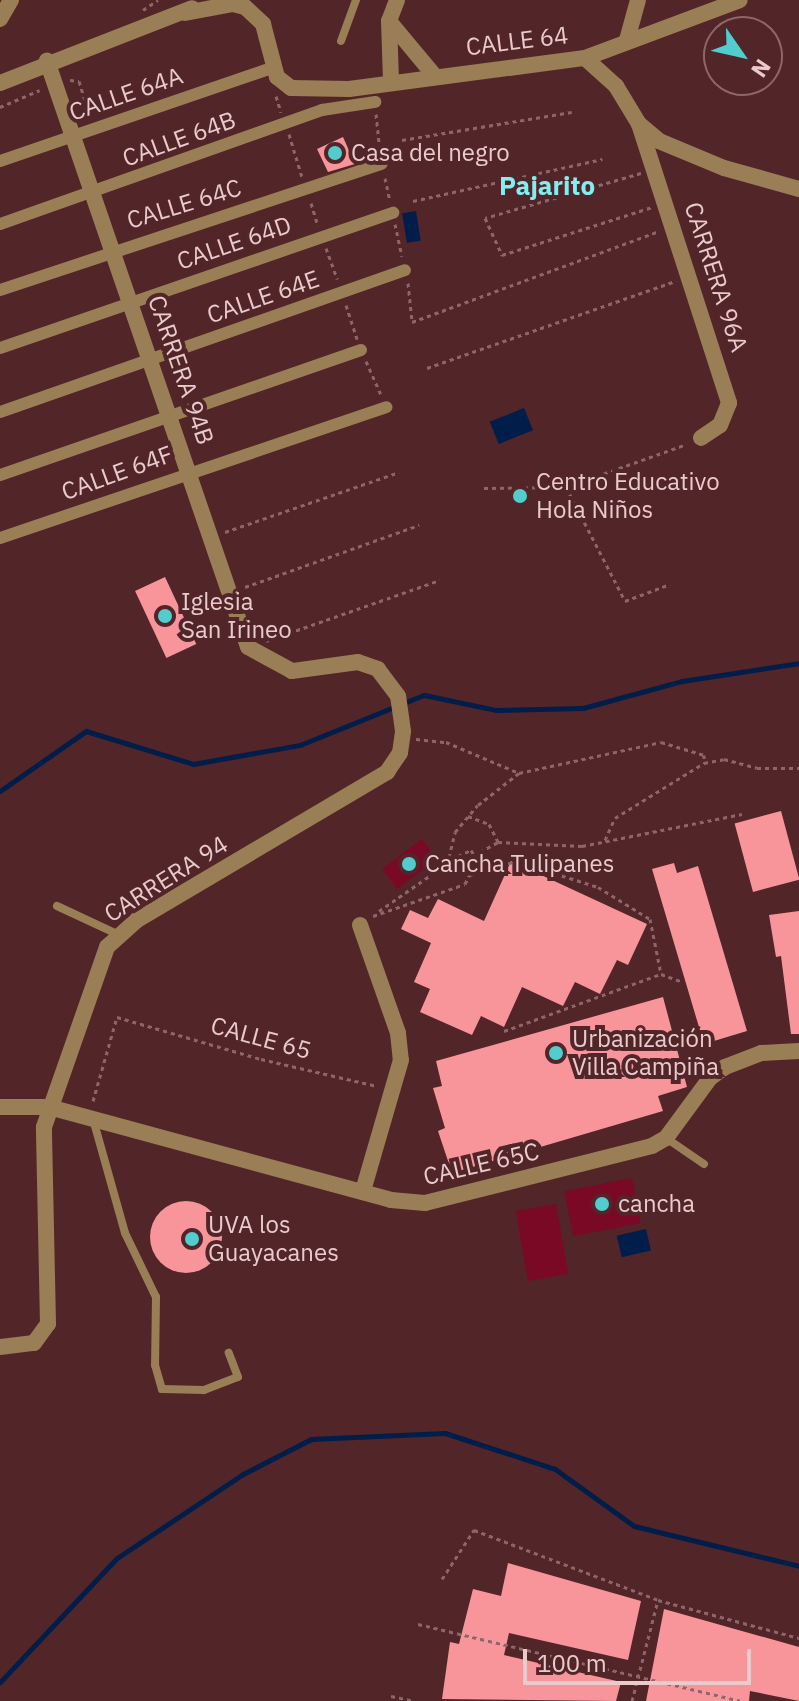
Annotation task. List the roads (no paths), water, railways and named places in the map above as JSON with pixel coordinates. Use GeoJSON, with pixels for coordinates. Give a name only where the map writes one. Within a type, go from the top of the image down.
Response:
{"type":"FeatureCollection","features":[{"type":"Feature","properties":{"kind":"street"},"geometry":{"type":"LineString","coordinates":[[0,19],[11,0]]}},
{"type":"Feature","properties":{"kind":"street"},"geometry":{"type":"LineString","coordinates":[[0,83],[47,61],[185,13],[204,0]]}},
{"type":"Feature","properties":{"kind":"street"},"geometry":{"type":"LineString","coordinates":[[391,81],[389,21],[397,0]]}},
{"type":"Feature","properties":{"kind":"street"},"geometry":{"type":"LineString","coordinates":[[627,40],[638,0]]}},
{"type":"Feature","properties":{"kind":"street","name":"CALLE 64"},"geometry":{"type":"LineString","coordinates":[[185,13],[233,4],[255,13],[263,24],[277,77],[291,88],[349,89],[434,75],[585,58],[740,0]]}},
{"type":"Feature","properties":{"kind":"street"},"geometry":{"type":"LineString","coordinates":[[389,21],[434,75]]}},
{"type":"Feature","properties":{"kind":"street"},"geometry":{"type":"LineString","coordinates":[[585,58],[616,86],[639,124],[676,150],[799,189]]}},
{"type":"Feature","properties":{"kind":"street","name":"CARRERA 94B"},"geometry":{"type":"LineString","coordinates":[[47,61],[63,81],[73,135],[191,470],[210,537],[248,647],[292,671],[358,662],[378,669],[393,684],[402,724]]}},
{"type":"Feature","properties":{"kind":"street","name":"CALLE 64A"},"geometry":{"type":"LineString","coordinates":[[0,161],[266,70]]}},
{"type":"Feature","properties":{"kind":"street","name":"CALLE 64B"},"geometry":{"type":"LineString","coordinates":[[0,224],[322,110],[375,102]]}},
{"type":"Feature","properties":{"kind":"street","name":"CARRERA 96A"},"geometry":{"type":"LineString","coordinates":[[639,124],[691,276],[729,403],[720,425],[701,438]]}},
{"type":"Feature","properties":{"kind":"street","name":"CALLE 64C"},"geometry":{"type":"LineString","coordinates":[[0,290],[113,249],[382,164]]}},
{"type":"Feature","properties":{"kind":"street","name":"CALLE 64D"},"geometry":{"type":"LineString","coordinates":[[0,348],[393,213]]}},
{"type":"Feature","properties":{"kind":"street","name":"CALLE 64E"},"geometry":{"type":"LineString","coordinates":[[0,412],[405,270]]}},
{"type":"Feature","properties":{"kind":"street"},"geometry":{"type":"LineString","coordinates":[[0,475],[361,350]]}},
{"type":"Feature","properties":{"kind":"street","name":"CALLE 64F"},"geometry":{"type":"LineString","coordinates":[[0,538],[191,470],[386,407]]}},
{"type":"Feature","properties":{"kind":"street","name":"CARRERA 94"},"geometry":{"type":"LineString","coordinates":[[0,1347],[38,1340],[49,1319],[43,1151],[49,1107],[107,947],[117,934],[370,784],[396,762],[402,724]]}},
{"type":"Feature","properties":{"kind":"street"},"geometry":{"type":"LineString","coordinates":[[360,925],[398,1033],[401,1060],[396,1090],[363,1191]]}},
{"type":"Feature","properties":{"kind":"street"},"geometry":{"type":"LineString","coordinates":[[666,1138],[710,1078],[725,1067],[761,1053],[799,1051]]}},
{"type":"Feature","properties":{"kind":"street","name":"CALLE 65C"},"geometry":{"type":"LineString","coordinates":[[0,1107],[49,1107],[363,1191],[425,1203],[666,1138]]}},
{"type":"Feature","properties":{"kind":"lane"},"geometry":{"type":"LineString","coordinates":[[341,41],[356,0]]}},
{"type":"Feature","properties":{"kind":"lane"},"geometry":{"type":"LineString","coordinates":[[57,906],[117,934]]}},
{"type":"Feature","properties":{"kind":"lane"},"geometry":{"type":"LineString","coordinates":[[91,1117],[125,1233],[156,1297],[155,1365],[162,1389],[204,1390],[238,1377],[229,1353]]}},
{"type":"Feature","properties":{"kind":"lane"},"geometry":{"type":"LineString","coordinates":[[666,1138],[704,1164]]}},
{"type":"Feature","properties":{"kind":"water"},"geometry":{"type":"Polygon","coordinates":[[[416,211],[421,241],[407,243],[402,213],[416,211]]]}},
{"type":"Feature","properties":{"kind":"water"},"geometry":{"type":"Polygon","coordinates":[[[524,408],[533,430],[499,444],[490,422],[524,408]]]}},
{"type":"Feature","properties":{"kind":"water"},"geometry":{"type":"Polygon","coordinates":[[[646,1229],[651,1250],[622,1257],[617,1236],[646,1229]]]}},
{"type":"Feature","properties":{"kind":"waterway"},"geometry":{"type":"LineString","coordinates":[[0,791],[86,731],[193,764],[300,745],[424,695],[496,710],[583,708],[682,681],[799,663]]}},
{"type":"Feature","properties":{"kind":"waterway"},"geometry":{"type":"LineString","coordinates":[[0,1682],[117,1558],[243,1474],[311,1439],[445,1433],[555,1469],[634,1526],[799,1566]]}},
{"type":"Feature","properties":{"kind":"place","name":"Casa del negro"},"geometry":{"type":"Point","coordinates":[335,153]}},
{"type":"Feature","properties":{"kind":"place","name":"Centro Educativo Hola Niños"},"geometry":{"type":"Point","coordinates":[520,496]}},
{"type":"Feature","properties":{"kind":"place","name":"Iglesia San Irineo"},"geometry":{"type":"Point","coordinates":[165,616]}},
{"type":"Feature","properties":{"kind":"place","name":"Cancha Tulipanes"},"geometry":{"type":"Point","coordinates":[409,864]}},
{"type":"Feature","properties":{"kind":"place","name":"Urbanización Villa Campiña"},"geometry":{"type":"Point","coordinates":[556,1053]}},
{"type":"Feature","properties":{"kind":"place","name":"cancha"},"geometry":{"type":"Point","coordinates":[602,1204]}},
{"type":"Feature","properties":{"kind":"place","name":"UVA los Guayacanes"},"geometry":{"type":"Point","coordinates":[192,1239]}},
{"type":"Feature","properties":{"kind":"district","name":"Pajarito"},"geometry":{"type":"Point","coordinates":[547,186]}}]}
